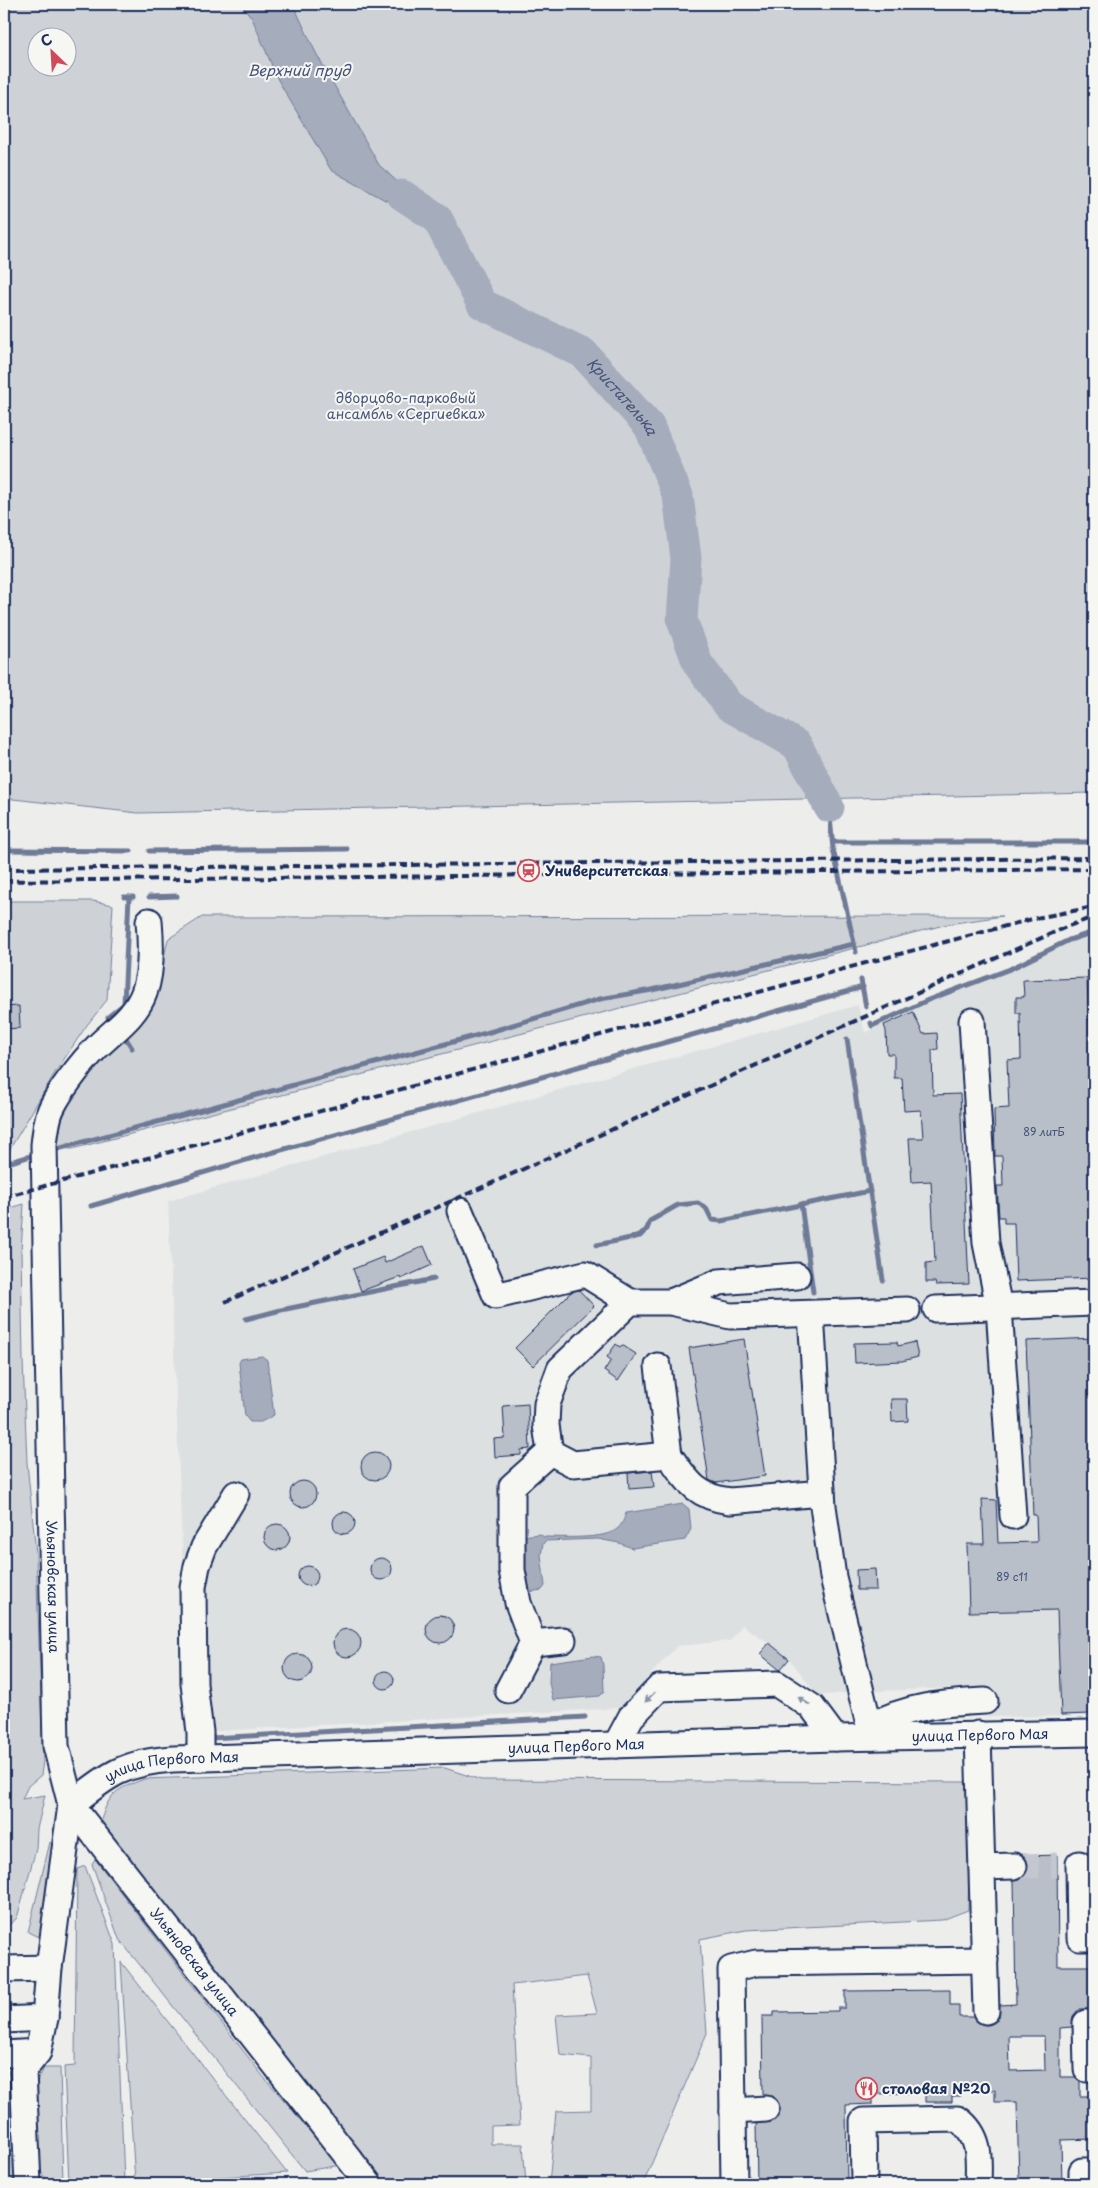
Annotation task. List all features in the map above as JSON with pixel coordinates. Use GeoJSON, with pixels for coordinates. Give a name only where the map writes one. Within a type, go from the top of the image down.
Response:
{"type":"FeatureCollection","features":[{"type":"Feature","properties":{"kind":"street","name":"Ульяновская улица"},"geometry":{"type":"LineString","coordinates":[[149,921],[151,949],[144,993],[136,1008],[121,1027],[97,1047],[71,1078],[49,1114],[44,1145],[56,1746],[71,1805],[369,2184]]}},
{"type":"Feature","properties":{"kind":"street"},"geometry":{"type":"LineString","coordinates":[[972,1021],[986,1243],[999,1307],[1013,1516]]}},
{"type":"Feature","properties":{"kind":"street"},"geometry":{"type":"LineString","coordinates":[[460,1211],[496,1296],[585,1274],[630,1302],[671,1302],[730,1316],[907,1310]]}},
{"type":"Feature","properties":{"kind":"street"},"geometry":{"type":"LineString","coordinates":[[671,1302],[719,1282],[788,1277],[801,1314],[833,1577],[871,1732],[890,1716],[924,1707],[985,1701]]}},
{"type":"Feature","properties":{"kind":"street"},"geometry":{"type":"LineString","coordinates":[[550,1452],[546,1424],[547,1404],[560,1369],[630,1302]]}},
{"type":"Feature","properties":{"kind":"street"},"geometry":{"type":"LineString","coordinates":[[936,1309],[1094,1303]]}},
{"type":"Feature","properties":{"kind":"street"},"geometry":{"type":"LineString","coordinates":[[658,1366],[669,1455],[687,1481],[700,1494],[730,1501],[822,1493]]}},
{"type":"Feature","properties":{"kind":"street"},"geometry":{"type":"LineString","coordinates":[[550,1452],[573,1464],[669,1455]]}},
{"type":"Feature","properties":{"kind":"street"},"geometry":{"type":"LineString","coordinates":[[508,1690],[533,1643],[518,1603],[513,1578],[511,1539],[512,1486],[550,1452]]}},
{"type":"Feature","properties":{"kind":"street"},"geometry":{"type":"LineString","coordinates":[[200,1758],[200,1732],[194,1684],[193,1587],[197,1566],[204,1547],[236,1494]]}},
{"type":"Feature","properties":{"kind":"street"},"geometry":{"type":"LineString","coordinates":[[533,1643],[563,1640]]}},
{"type":"Feature","properties":{"kind":"street"},"geometry":{"type":"LineString","coordinates":[[616,1745],[631,1717],[659,1688],[777,1684],[812,1707],[835,1738]]}},
{"type":"Feature","properties":{"kind":"street","name":"улица Первого Мая"},"geometry":{"type":"LineString","coordinates":[[71,1805],[95,1785],[120,1769],[158,1760],[835,1738],[871,1732],[978,1734],[1094,1733]]}},
{"type":"Feature","properties":{"kind":"street"},"geometry":{"type":"LineString","coordinates":[[978,1734],[986,2011]]}},
{"type":"Feature","properties":{"kind":"street"},"geometry":{"type":"LineString","coordinates":[[28,2184],[23,2071],[38,2052],[45,2018],[49,1968],[71,1805]]}},
{"type":"Feature","properties":{"kind":"street"},"geometry":{"type":"LineString","coordinates":[[1076,1865],[1080,1938],[1094,1938]]}},
{"type":"Feature","properties":{"kind":"street"},"geometry":{"type":"LineString","coordinates":[[982,1867],[1014,1866]]}},
{"type":"Feature","properties":{"kind":"street"},"geometry":{"type":"LineString","coordinates":[[734,2184],[731,1969],[756,1963],[985,1960]]}},
{"type":"Feature","properties":{"kind":"street"},"geometry":{"type":"LineString","coordinates":[[4,1969],[49,1968]]}},
{"type":"Feature","properties":{"kind":"street"},"geometry":{"type":"LineString","coordinates":[[4,2020],[45,2018]]}},
{"type":"Feature","properties":{"kind":"street"},"geometry":{"type":"LineString","coordinates":[[1094,2023],[1086,2023],[1086,2069],[1094,2068]]}},
{"type":"Feature","properties":{"kind":"street"},"geometry":{"type":"LineString","coordinates":[[4,2054],[38,2052]]}},
{"type":"Feature","properties":{"kind":"street"},"geometry":{"type":"LineString","coordinates":[[733,2111],[766,2109]]}},
{"type":"Feature","properties":{"kind":"street"},"geometry":{"type":"LineString","coordinates":[[864,2184],[862,2121],[958,2119],[969,2127],[979,2151],[978,2184]]}},
{"type":"Feature","properties":{"kind":"street"},"geometry":{"type":"LineString","coordinates":[[1082,2184],[1082,2171],[1094,2171]]}},
{"type":"Feature","properties":{"kind":"shaded area"},"geometry":{"type":"Polygon","coordinates":[[[1094,934],[1094,1716],[988,1717],[982,1687],[855,1692],[818,1696],[791,1661],[742,1625],[730,1641],[677,1646],[620,1708],[183,1733],[189,1722],[168,1201],[858,1005],[865,1033],[911,1009],[1006,973],[1069,942],[1094,934]]]}},
{"type":"Feature","properties":{"kind":"green space","name":"дворцово-парковый ансамбль «Сергиевка»"},"geometry":{"type":"Polygon","coordinates":[[[4,4],[1094,4],[1094,793],[138,813],[4,798],[4,4]]]}},
{"type":"Feature","properties":{"kind":"green space"},"geometry":{"type":"Polygon","coordinates":[[[4,901],[93,901],[113,905],[107,1000],[87,1025],[56,1071],[4,1159],[4,949],[10,944],[4,926],[4,901]]]}},
{"type":"Feature","properties":{"kind":"green space"},"geometry":{"type":"Polygon","coordinates":[[[1003,916],[948,924],[72,1149],[57,1148],[62,1119],[78,1086],[155,998],[168,939],[202,917],[1003,916]]]}},
{"type":"Feature","properties":{"kind":"green space"},"geometry":{"type":"Polygon","coordinates":[[[24,1204],[21,1250],[23,1361],[27,1463],[36,1553],[43,1761],[41,1775],[28,1786],[22,1799],[45,1795],[37,1829],[36,1849],[17,1918],[4,1929],[4,1210],[24,1204]]]}},
{"type":"Feature","properties":{"kind":"green space"},"geometry":{"type":"Polygon","coordinates":[[[445,1768],[481,1780],[971,1782],[968,1910],[942,1920],[746,1930],[700,1939],[707,2033],[643,2184],[549,2184],[556,2111],[591,2110],[591,2058],[560,2055],[556,2015],[597,2013],[587,1976],[512,1985],[520,2125],[491,2126],[491,2144],[523,2144],[526,2184],[381,2184],[111,1839],[101,1820],[104,1810],[115,1793],[144,1779],[445,1768]]]}},
{"type":"Feature","properties":{"kind":"green space"},"geometry":{"type":"Polygon","coordinates":[[[50,1842],[53,1845],[46,1941],[28,1932],[50,1842]]]}},
{"type":"Feature","properties":{"kind":"green space"},"geometry":{"type":"Polygon","coordinates":[[[95,1859],[262,2075],[341,2165],[305,2171],[119,1939],[92,1864],[95,1859]]]}},
{"type":"Feature","properties":{"kind":"green space"},"geometry":{"type":"Polygon","coordinates":[[[85,1866],[115,1944],[124,2183],[69,2183],[64,2067],[75,2066],[77,1869],[85,1866]]]}},
{"type":"Feature","properties":{"kind":"green space"},"geometry":{"type":"Polygon","coordinates":[[[121,1962],[287,2173],[135,2182],[121,1962]]]}},
{"type":"Feature","properties":{"kind":"green space"},"geometry":{"type":"Polygon","coordinates":[[[44,2068],[60,2068],[63,2183],[49,2182],[38,2164],[37,2082],[44,2068]]]}},
{"type":"Feature","properties":{"kind":"green space"},"geometry":{"type":"Polygon","coordinates":[[[4,2070],[12,2075],[17,2184],[4,2184],[4,2070]]]}},
{"type":"Feature","properties":{"kind":"water","name":"Верхний пруд"},"geometry":{"type":"Polygon","coordinates":[[[241,4],[293,4],[316,53],[379,165],[437,218],[385,200],[331,170],[278,80],[252,18],[241,4]]]}},
{"type":"Feature","properties":{"kind":"water"},"geometry":{"type":"Polygon","coordinates":[[[262,1356],[267,1360],[274,1415],[261,1422],[250,1422],[245,1416],[239,1363],[241,1359],[262,1356]]]}},
{"type":"Feature","properties":{"kind":"water"},"geometry":{"type":"Polygon","coordinates":[[[683,1504],[689,1509],[691,1529],[685,1540],[632,1548],[619,1543],[598,1539],[545,1541],[541,1555],[545,1586],[542,1590],[528,1592],[525,1582],[523,1550],[525,1549],[522,1536],[540,1534],[544,1537],[602,1535],[617,1529],[623,1522],[626,1513],[683,1504]]]}},
{"type":"Feature","properties":{"kind":"water"},"geometry":{"type":"Polygon","coordinates":[[[593,1656],[601,1657],[604,1692],[600,1696],[553,1700],[549,1683],[550,1662],[593,1656]]]}},
{"type":"Feature","properties":{"kind":"building"},"geometry":{"type":"Polygon","coordinates":[[[1087,978],[1092,1104],[1094,1104],[1094,1278],[1016,1281],[1014,1223],[1004,1223],[1004,1217],[999,1217],[997,1186],[1003,1186],[1002,1156],[995,1156],[994,1109],[1009,1108],[1007,1060],[1021,1059],[1020,1013],[1016,1013],[1016,997],[1024,997],[1023,980],[1087,978]]]}},
{"type":"Feature","properties":{"kind":"building"},"geometry":{"type":"Polygon","coordinates":[[[19,1006],[20,1028],[4,1029],[4,1007],[19,1006]]]}},
{"type":"Feature","properties":{"kind":"building"},"geometry":{"type":"Polygon","coordinates":[[[913,1012],[923,1034],[937,1033],[938,1049],[932,1050],[933,1095],[960,1094],[969,1284],[936,1285],[935,1282],[926,1282],[926,1263],[935,1262],[931,1181],[912,1182],[909,1138],[923,1138],[921,1110],[904,1111],[902,1078],[894,1078],[894,1054],[887,1054],[884,1025],[913,1012]]]}},
{"type":"Feature","properties":{"kind":"building"},"geometry":{"type":"Polygon","coordinates":[[[424,1246],[432,1265],[401,1279],[400,1277],[361,1291],[353,1269],[383,1257],[385,1263],[424,1246]]]}},
{"type":"Feature","properties":{"kind":"building"},"geometry":{"type":"Polygon","coordinates":[[[579,1290],[594,1306],[533,1366],[515,1348],[571,1292],[579,1290]]]}},
{"type":"Feature","properties":{"kind":"building"},"geometry":{"type":"Polygon","coordinates":[[[1094,1338],[1094,1692],[1089,1692],[1090,1714],[1061,1715],[1057,1610],[969,1612],[967,1544],[984,1544],[982,1499],[996,1500],[998,1543],[1037,1542],[1036,1515],[1033,1515],[1026,1341],[1094,1338]]]}},
{"type":"Feature","properties":{"kind":"building"},"geometry":{"type":"Polygon","coordinates":[[[744,1339],[765,1476],[716,1483],[709,1480],[689,1348],[744,1339]]]}},
{"type":"Feature","properties":{"kind":"building"},"geometry":{"type":"Polygon","coordinates":[[[897,1342],[898,1346],[915,1342],[918,1357],[902,1361],[855,1363],[854,1343],[897,1342]]]}},
{"type":"Feature","properties":{"kind":"building"},"geometry":{"type":"Polygon","coordinates":[[[616,1344],[620,1347],[622,1345],[636,1354],[618,1381],[604,1371],[611,1360],[607,1357],[616,1344]]]}},
{"type":"Feature","properties":{"kind":"building"},"geometry":{"type":"Polygon","coordinates":[[[891,1399],[907,1399],[908,1421],[892,1422],[891,1399]]]}},
{"type":"Feature","properties":{"kind":"building"},"geometry":{"type":"Polygon","coordinates":[[[528,1404],[530,1449],[521,1450],[521,1455],[495,1457],[494,1439],[505,1438],[503,1406],[528,1404]]]}},
{"type":"Feature","properties":{"kind":"building"},"geometry":{"type":"Polygon","coordinates":[[[375,1452],[385,1456],[389,1466],[385,1476],[375,1480],[365,1476],[361,1466],[365,1456],[375,1452]]]}},
{"type":"Feature","properties":{"kind":"building"},"geometry":{"type":"Polygon","coordinates":[[[652,1471],[654,1487],[629,1489],[628,1473],[652,1471]]]}},
{"type":"Feature","properties":{"kind":"building"},"geometry":{"type":"Polygon","coordinates":[[[303,1481],[312,1485],[316,1494],[312,1503],[303,1507],[294,1503],[290,1494],[294,1485],[303,1481]]]}},
{"type":"Feature","properties":{"kind":"building"},"geometry":{"type":"Polygon","coordinates":[[[344,1512],[352,1515],[355,1523],[352,1531],[344,1534],[336,1531],[333,1523],[336,1515],[344,1512]]]}},
{"type":"Feature","properties":{"kind":"building"},"geometry":{"type":"Polygon","coordinates":[[[277,1524],[286,1528],[290,1537],[286,1546],[277,1550],[268,1546],[264,1537],[268,1528],[277,1524]]]}},
{"type":"Feature","properties":{"kind":"building"},"geometry":{"type":"Polygon","coordinates":[[[381,1558],[389,1561],[392,1569],[389,1577],[381,1580],[373,1577],[370,1569],[373,1561],[381,1558]]]}},
{"type":"Feature","properties":{"kind":"building"},"geometry":{"type":"Polygon","coordinates":[[[308,1566],[315,1569],[318,1576],[315,1583],[308,1586],[301,1583],[298,1576],[301,1569],[308,1566]]]}},
{"type":"Feature","properties":{"kind":"building"},"geometry":{"type":"Polygon","coordinates":[[[875,1569],[876,1590],[857,1590],[856,1570],[875,1569]]]}},
{"type":"Feature","properties":{"kind":"building"},"geometry":{"type":"Polygon","coordinates":[[[440,1615],[450,1619],[454,1629],[450,1639],[440,1643],[430,1639],[426,1629],[430,1619],[440,1615]]]}},
{"type":"Feature","properties":{"kind":"building"},"geometry":{"type":"Polygon","coordinates":[[[347,1629],[357,1633],[361,1643],[357,1653],[347,1657],[337,1653],[333,1643],[337,1633],[347,1629]]]}},
{"type":"Feature","properties":{"kind":"building"},"geometry":{"type":"Polygon","coordinates":[[[769,1643],[789,1659],[780,1670],[760,1654],[769,1643]]]}},
{"type":"Feature","properties":{"kind":"building"},"geometry":{"type":"Polygon","coordinates":[[[298,1654],[308,1658],[312,1668],[308,1678],[298,1682],[288,1678],[284,1668],[288,1658],[298,1654]]]}},
{"type":"Feature","properties":{"kind":"building"},"geometry":{"type":"Polygon","coordinates":[[[381,1671],[389,1671],[394,1676],[392,1687],[381,1689],[376,1684],[376,1676],[381,1671]]]}},
{"type":"Feature","properties":{"kind":"building"},"geometry":{"type":"Polygon","coordinates":[[[1057,1855],[1058,1966],[1094,1966],[1094,2009],[1079,2009],[1073,2016],[1072,2027],[1060,2028],[1060,2077],[1075,2077],[1080,2081],[1080,2096],[1094,2096],[1094,2139],[1061,2140],[1062,2184],[1019,2184],[1017,2102],[995,2102],[995,2090],[961,2090],[961,2096],[952,2096],[952,2102],[925,2102],[925,2093],[873,2094],[873,2104],[846,2105],[847,2184],[757,2184],[756,2124],[773,2121],[779,2116],[780,2109],[778,2102],[773,2096],[763,2095],[762,2016],[774,2016],[774,2012],[838,2011],[838,2008],[845,2008],[845,1991],[950,1990],[950,2005],[959,2005],[959,2017],[973,2017],[979,2023],[986,2025],[993,2023],[999,2017],[1000,2005],[1016,2004],[1014,1880],[1022,1878],[1027,1872],[1028,1865],[1023,1856],[1057,1855]],[[1009,2036],[1010,2071],[1045,2070],[1044,2036],[1009,2036]]]}},
{"type":"Feature","properties":{"kind":"waterway","name":"Кристателька"},"geometry":{"type":"LineString","coordinates":[[402,195],[437,218],[482,304],[583,353],[649,426],[678,496],[686,558],[682,620],[698,664],[729,706],[797,745],[829,807]]}},
{"type":"Feature","properties":{"kind":"waterway"},"geometry":{"type":"LineString","coordinates":[[829,807],[833,849],[856,952]]}},
{"type":"Feature","properties":{"kind":"waterway"},"geometry":{"type":"LineString","coordinates":[[833,842],[1094,842]]}},
{"type":"Feature","properties":{"kind":"waterway"},"geometry":{"type":"LineString","coordinates":[[149,851],[347,849]]}},
{"type":"Feature","properties":{"kind":"waterway"},"geometry":{"type":"LineString","coordinates":[[4,850],[131,851]]}},
{"type":"Feature","properties":{"kind":"waterway"},"geometry":{"type":"LineString","coordinates":[[149,897],[177,896]]}},
{"type":"Feature","properties":{"kind":"waterway"},"geometry":{"type":"LineString","coordinates":[[124,897],[133,897]]}},
{"type":"Feature","properties":{"kind":"waterway"},"geometry":{"type":"LineString","coordinates":[[111,1024],[108,1017],[124,1004],[129,897]]}},
{"type":"Feature","properties":{"kind":"waterway"},"geometry":{"type":"LineString","coordinates":[[871,1023],[872,1026],[928,1000],[1010,969],[1069,940],[1094,932]]}},
{"type":"Feature","properties":{"kind":"waterway"},"geometry":{"type":"LineString","coordinates":[[50,1151],[486,1033],[600,999],[652,990],[854,944]]}},
{"type":"Feature","properties":{"kind":"waterway"},"geometry":{"type":"LineString","coordinates":[[861,980],[866,1007]]}},
{"type":"Feature","properties":{"kind":"waterway"},"geometry":{"type":"LineString","coordinates":[[91,1206],[267,1154],[863,987]]}},
{"type":"Feature","properties":{"kind":"waterway"},"geometry":{"type":"LineString","coordinates":[[125,1037],[132,1048]]}},
{"type":"Feature","properties":{"kind":"waterway"},"geometry":{"type":"LineString","coordinates":[[847,1039],[883,1280]]}},
{"type":"Feature","properties":{"kind":"waterway"},"geometry":{"type":"LineString","coordinates":[[4,1164],[34,1155]]}},
{"type":"Feature","properties":{"kind":"waterway"},"geometry":{"type":"LineString","coordinates":[[597,1245],[640,1236],[647,1229],[650,1221],[678,1205],[698,1203],[706,1208],[712,1220],[721,1221],[870,1191]]}},
{"type":"Feature","properties":{"kind":"waterway"},"geometry":{"type":"LineString","coordinates":[[801,1204],[813,1292]]}},
{"type":"Feature","properties":{"kind":"waterway"},"geometry":{"type":"LineString","coordinates":[[246,1319],[281,1310],[434,1279]]}},
{"type":"Feature","properties":{"kind":"waterway"},"geometry":{"type":"LineString","coordinates":[[211,1738],[585,1717]]}},
{"type":"Feature","properties":{"kind":"tunnel"},"geometry":{"type":"LineString","coordinates":[[1014,1866],[1057,1865]]}},
{"type":"Feature","properties":{"kind":"railway"},"geometry":{"type":"LineString","coordinates":[[4,869],[1094,858]]}},
{"type":"Feature","properties":{"kind":"railway"},"geometry":{"type":"LineString","coordinates":[[4,881],[1094,869]]}},
{"type":"Feature","properties":{"kind":"railway"},"geometry":{"type":"LineString","coordinates":[[4,1197],[873,961],[1036,918],[1094,907]]}},
{"type":"Feature","properties":{"kind":"railway"},"geometry":{"type":"LineString","coordinates":[[225,1302],[1066,927],[1094,917]]}},
{"type":"Feature","properties":{"kind":"place","name":"Университетская"},"geometry":{"type":"Point","coordinates":[529,871]}},
{"type":"Feature","properties":{"kind":"place","name":"столовая №20"},"geometry":{"type":"Point","coordinates":[866,2089]}}]}
